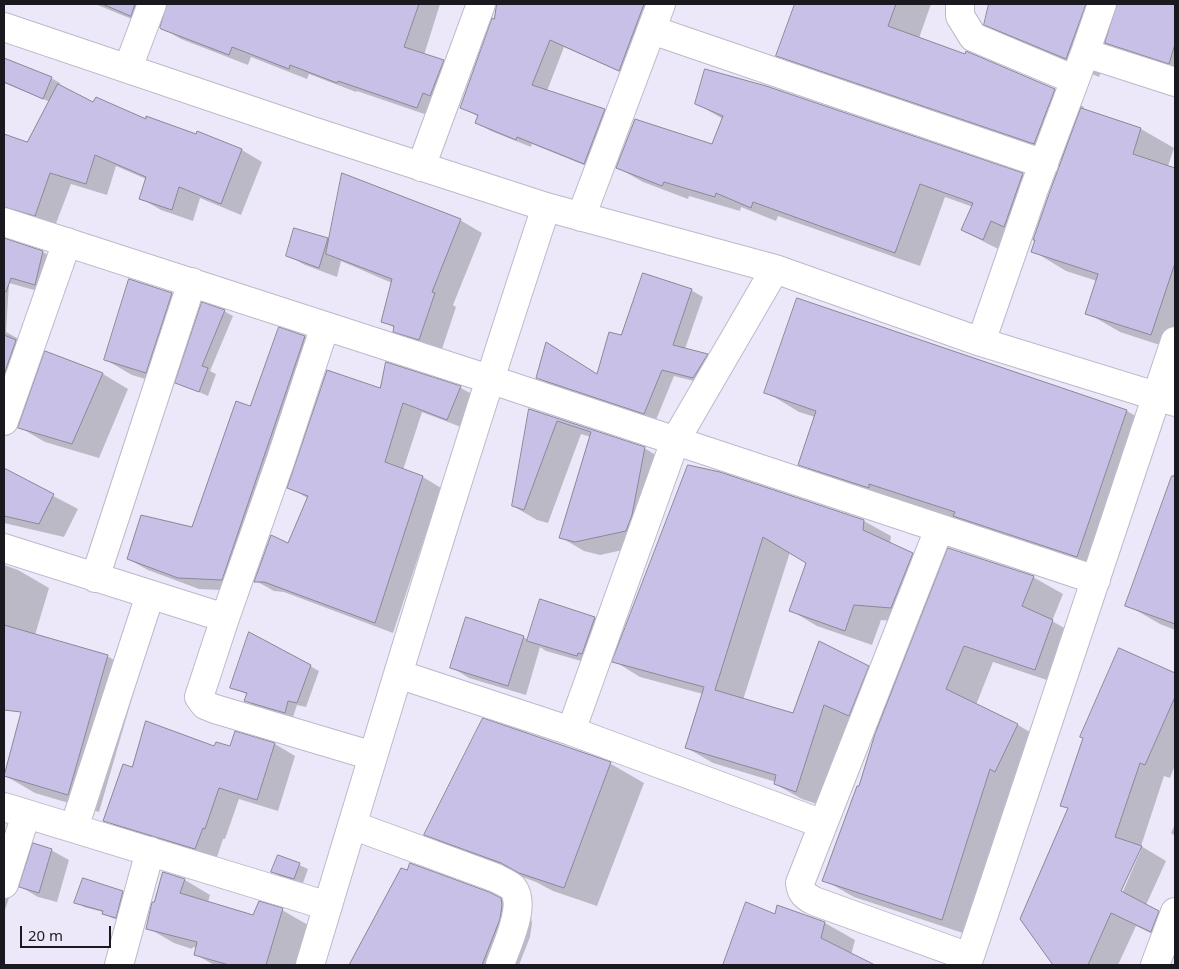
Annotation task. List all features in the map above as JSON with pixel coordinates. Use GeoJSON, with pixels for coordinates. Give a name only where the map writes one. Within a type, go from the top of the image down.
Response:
{"type":"FeatureCollection","features":[{"type":"Feature","properties":{"kind":"street"},"geometry":{"type":"LineString","coordinates":[[128,68],[152,4]]}},
{"type":"Feature","properties":{"kind":"street"},"geometry":{"type":"LineString","coordinates":[[581,218],[662,4]]}},
{"type":"Feature","properties":{"kind":"street"},"geometry":{"type":"LineString","coordinates":[[960,4],[960,16],[973,38],[1075,80]]}},
{"type":"Feature","properties":{"kind":"street"},"geometry":{"type":"LineString","coordinates":[[981,342],[1102,4]]}},
{"type":"Feature","properties":{"kind":"street"},"geometry":{"type":"LineString","coordinates":[[421,167],[476,5]]}},
{"type":"Feature","properties":{"kind":"street"},"geometry":{"type":"LineString","coordinates":[[4,27],[421,167],[581,218],[774,269],[981,342],[1166,399]]}},
{"type":"Feature","properties":{"kind":"street"},"geometry":{"type":"LineString","coordinates":[[652,30],[1044,164]]}},
{"type":"Feature","properties":{"kind":"street"},"geometry":{"type":"LineString","coordinates":[[1085,53],[1175,82]]}},
{"type":"Feature","properties":{"kind":"street"},"geometry":{"type":"LineString","coordinates":[[310,965],[489,379],[546,207]]}},
{"type":"Feature","properties":{"kind":"street"},"geometry":{"type":"LineString","coordinates":[[4,222],[489,379],[1096,580]]}},
{"type":"Feature","properties":{"kind":"street"},"geometry":{"type":"LineString","coordinates":[[4,420],[67,242]]}},
{"type":"Feature","properties":{"kind":"street"},"geometry":{"type":"LineString","coordinates":[[571,731],[675,441],[774,269]]}},
{"type":"Feature","properties":{"kind":"street"},"geometry":{"type":"LineString","coordinates":[[95,578],[192,282]]}},
{"type":"Feature","properties":{"kind":"street"},"geometry":{"type":"LineString","coordinates":[[325,326],[199,697],[202,702],[214,708],[373,756]]}},
{"type":"Feature","properties":{"kind":"street"},"geometry":{"type":"LineString","coordinates":[[939,529],[800,883],[805,896],[814,901],[968,961],[1096,580],[1166,399],[1175,341]]}},
{"type":"Feature","properties":{"kind":"street"},"geometry":{"type":"LineString","coordinates":[[4,548],[226,618]]}},
{"type":"Feature","properties":{"kind":"street"},"geometry":{"type":"LineString","coordinates":[[74,828],[150,595]]}},
{"type":"Feature","properties":{"kind":"street"},"geometry":{"type":"LineString","coordinates":[[398,674],[571,731],[823,824]]}},
{"type":"Feature","properties":{"kind":"street"},"geometry":{"type":"LineString","coordinates":[[4,884],[15,810],[328,906]]}},
{"type":"Feature","properties":{"kind":"street"},"geometry":{"type":"LineString","coordinates":[[352,825],[496,878],[513,888],[518,900],[518,912],[500,965]]}},
{"type":"Feature","properties":{"kind":"street"},"geometry":{"type":"LineString","coordinates":[[118,965],[150,851]]}},
{"type":"Feature","properties":{"kind":"street"},"geometry":{"type":"LineString","coordinates":[[1155,965],[1175,912]]}},
{"type":"Feature","properties":{"kind":"building"},"geometry":{"type":"Polygon","coordinates":[[[103,4],[135,4],[131,16],[103,4]]]}},
{"type":"Feature","properties":{"kind":"building"},"geometry":{"type":"Polygon","coordinates":[[[167,4],[419,4],[404,47],[444,60],[430,96],[423,93],[417,108],[338,81],[337,83],[290,65],[289,69],[232,47],[229,55],[161,29],[167,4]]]}},
{"type":"Feature","properties":{"kind":"building"},"geometry":{"type":"Polygon","coordinates":[[[497,4],[644,4],[619,71],[550,40],[532,85],[605,109],[584,164],[517,137],[516,140],[475,123],[478,115],[460,108],[492,18],[494,19],[497,4]]]}},
{"type":"Feature","properties":{"kind":"building"},"geometry":{"type":"Polygon","coordinates":[[[795,4],[896,4],[888,26],[965,54],[966,51],[1055,89],[1034,144],[776,56],[795,4]]]}},
{"type":"Feature","properties":{"kind":"building"},"geometry":{"type":"Polygon","coordinates":[[[989,4],[1086,4],[1066,59],[984,25],[989,4]]]}},
{"type":"Feature","properties":{"kind":"building"},"geometry":{"type":"Polygon","coordinates":[[[1117,4],[1175,4],[1175,44],[1169,64],[1105,43],[1117,4]]]}},
{"type":"Feature","properties":{"kind":"building"},"geometry":{"type":"Polygon","coordinates":[[[4,58],[52,77],[43,99],[4,82],[4,58]]]}},
{"type":"Feature","properties":{"kind":"building"},"geometry":{"type":"Polygon","coordinates":[[[705,69],[766,86],[1023,173],[1004,227],[991,221],[983,240],[961,230],[973,203],[920,184],[895,253],[753,202],[751,208],[716,193],[715,197],[664,182],[662,186],[616,168],[635,119],[712,144],[723,116],[695,104],[705,69]]]}},
{"type":"Feature","properties":{"kind":"building"},"geometry":{"type":"Polygon","coordinates":[[[58,84],[93,102],[96,97],[146,119],[146,116],[196,134],[197,131],[242,149],[221,204],[179,187],[172,210],[139,199],[146,177],[95,155],[86,184],[50,173],[35,216],[4,207],[4,134],[27,142],[58,84]]]}},
{"type":"Feature","properties":{"kind":"building"},"geometry":{"type":"Polygon","coordinates":[[[1081,108],[1141,128],[1133,154],[1175,168],[1175,263],[1151,335],[1085,314],[1098,274],[1031,252],[1035,240],[1033,240],[1081,108]]]}},
{"type":"Feature","properties":{"kind":"building"},"geometry":{"type":"Polygon","coordinates":[[[342,173],[461,219],[432,292],[435,293],[419,340],[393,332],[394,326],[381,322],[392,279],[326,254],[342,173]]]}},
{"type":"Feature","properties":{"kind":"building"},"geometry":{"type":"Polygon","coordinates":[[[294,228],[328,238],[319,268],[286,256],[294,228]]]}},
{"type":"Feature","properties":{"kind":"building"},"geometry":{"type":"Polygon","coordinates":[[[4,238],[43,251],[35,285],[11,278],[6,292],[4,291],[4,238]]]}},
{"type":"Feature","properties":{"kind":"building"},"geometry":{"type":"Polygon","coordinates":[[[643,273],[692,289],[673,345],[708,354],[693,378],[662,370],[644,414],[536,378],[546,342],[597,374],[609,332],[621,335],[643,273]]]}},
{"type":"Feature","properties":{"kind":"building"},"geometry":{"type":"Polygon","coordinates":[[[129,279],[172,293],[146,373],[104,360],[129,279]]]}},
{"type":"Feature","properties":{"kind":"building"},"geometry":{"type":"Polygon","coordinates":[[[797,298],[1127,410],[1077,557],[953,516],[955,512],[869,484],[869,488],[798,465],[816,411],[764,393],[797,298]]]}},
{"type":"Feature","properties":{"kind":"building"},"geometry":{"type":"Polygon","coordinates":[[[202,302],[225,310],[202,366],[208,368],[199,392],[175,383],[202,302]]]}},
{"type":"Feature","properties":{"kind":"building"},"geometry":{"type":"Polygon","coordinates":[[[279,327],[305,336],[222,580],[178,578],[127,559],[141,515],[192,527],[236,401],[250,406],[279,327]]]}},
{"type":"Feature","properties":{"kind":"building"},"geometry":{"type":"Polygon","coordinates":[[[4,335],[16,340],[4,375],[4,335]]]}},
{"type":"Feature","properties":{"kind":"building"},"geometry":{"type":"Polygon","coordinates":[[[45,351],[103,373],[72,444],[18,428],[45,351]]]}},
{"type":"Feature","properties":{"kind":"building"},"geometry":{"type":"Polygon","coordinates":[[[386,362],[461,386],[447,420],[403,403],[385,462],[423,476],[375,623],[264,582],[254,582],[271,535],[288,543],[308,496],[287,488],[327,370],[380,388],[386,362]]]}},
{"type":"Feature","properties":{"kind":"building"},"geometry":{"type":"Polygon","coordinates":[[[529,409],[645,447],[632,515],[626,531],[575,542],[559,538],[591,432],[557,421],[524,510],[512,506],[529,409]]]}},
{"type":"Feature","properties":{"kind":"building"},"geometry":{"type":"Polygon","coordinates":[[[688,465],[720,472],[864,520],[863,530],[913,553],[891,608],[854,605],[845,631],[789,611],[806,563],[763,537],[715,690],[793,713],[819,641],[869,666],[849,716],[824,705],[796,792],[774,784],[776,775],[685,748],[704,687],[612,662],[688,465]]]}},
{"type":"Feature","properties":{"kind":"building"},"geometry":{"type":"Polygon","coordinates":[[[4,468],[54,494],[39,524],[4,516],[4,468]]]}},
{"type":"Feature","properties":{"kind":"building"},"geometry":{"type":"Polygon","coordinates":[[[1172,476],[1175,476],[1175,624],[1125,606],[1172,476]]]}},
{"type":"Feature","properties":{"kind":"building"},"geometry":{"type":"Polygon","coordinates":[[[948,548],[1034,576],[1022,606],[1053,620],[1035,670],[964,646],[946,689],[1018,724],[995,772],[990,769],[942,920],[822,881],[857,786],[859,786],[875,734],[948,548]]]}},
{"type":"Feature","properties":{"kind":"building"},"geometry":{"type":"Polygon","coordinates":[[[540,599],[595,617],[582,654],[578,653],[577,656],[527,641],[540,599]]]}},
{"type":"Feature","properties":{"kind":"building"},"geometry":{"type":"Polygon","coordinates":[[[466,617],[524,636],[508,686],[450,668],[466,617]]]}},
{"type":"Feature","properties":{"kind":"building"},"geometry":{"type":"Polygon","coordinates":[[[4,625],[108,655],[68,795],[4,776],[21,712],[4,710],[4,625]]]}},
{"type":"Feature","properties":{"kind":"building"},"geometry":{"type":"Polygon","coordinates":[[[249,632],[311,665],[297,703],[288,701],[285,713],[244,701],[247,693],[230,688],[249,632]]]}},
{"type":"Feature","properties":{"kind":"building"},"geometry":{"type":"Polygon","coordinates":[[[1119,648],[1175,673],[1175,697],[1145,765],[1140,763],[1115,837],[1142,846],[1121,891],[1159,911],[1151,932],[1111,913],[1088,965],[1053,965],[1020,919],[1068,808],[1060,806],[1083,738],[1080,737],[1119,648]]]}},
{"type":"Feature","properties":{"kind":"building"},"geometry":{"type":"Polygon","coordinates":[[[483,718],[611,762],[564,888],[519,873],[501,863],[424,835],[483,718]]]}},
{"type":"Feature","properties":{"kind":"building"},"geometry":{"type":"Polygon","coordinates":[[[146,721],[214,746],[216,742],[230,746],[235,731],[275,743],[257,800],[219,788],[205,829],[203,828],[195,849],[103,821],[123,764],[132,767],[146,721]]]}},
{"type":"Feature","properties":{"kind":"building"},"geometry":{"type":"Polygon","coordinates":[[[33,843],[52,849],[39,893],[19,887],[33,843]]]}},
{"type":"Feature","properties":{"kind":"building"},"geometry":{"type":"Polygon","coordinates":[[[278,855],[300,863],[294,879],[271,872],[278,855]]]}},
{"type":"Feature","properties":{"kind":"building"},"geometry":{"type":"Polygon","coordinates":[[[410,863],[501,898],[500,919],[482,965],[349,965],[401,868],[407,870],[410,863]]]}},
{"type":"Feature","properties":{"kind":"building"},"geometry":{"type":"Polygon","coordinates":[[[163,872],[185,879],[180,893],[253,915],[259,901],[283,908],[266,965],[229,965],[194,955],[197,942],[146,929],[152,902],[154,902],[163,872]]]}},
{"type":"Feature","properties":{"kind":"building"},"geometry":{"type":"Polygon","coordinates":[[[83,878],[123,891],[116,918],[102,914],[103,911],[74,903],[83,878]]]}},
{"type":"Feature","properties":{"kind":"building"},"geometry":{"type":"Polygon","coordinates":[[[746,902],[775,914],[777,905],[825,922],[821,938],[875,965],[723,965],[746,902]]]}}]}
